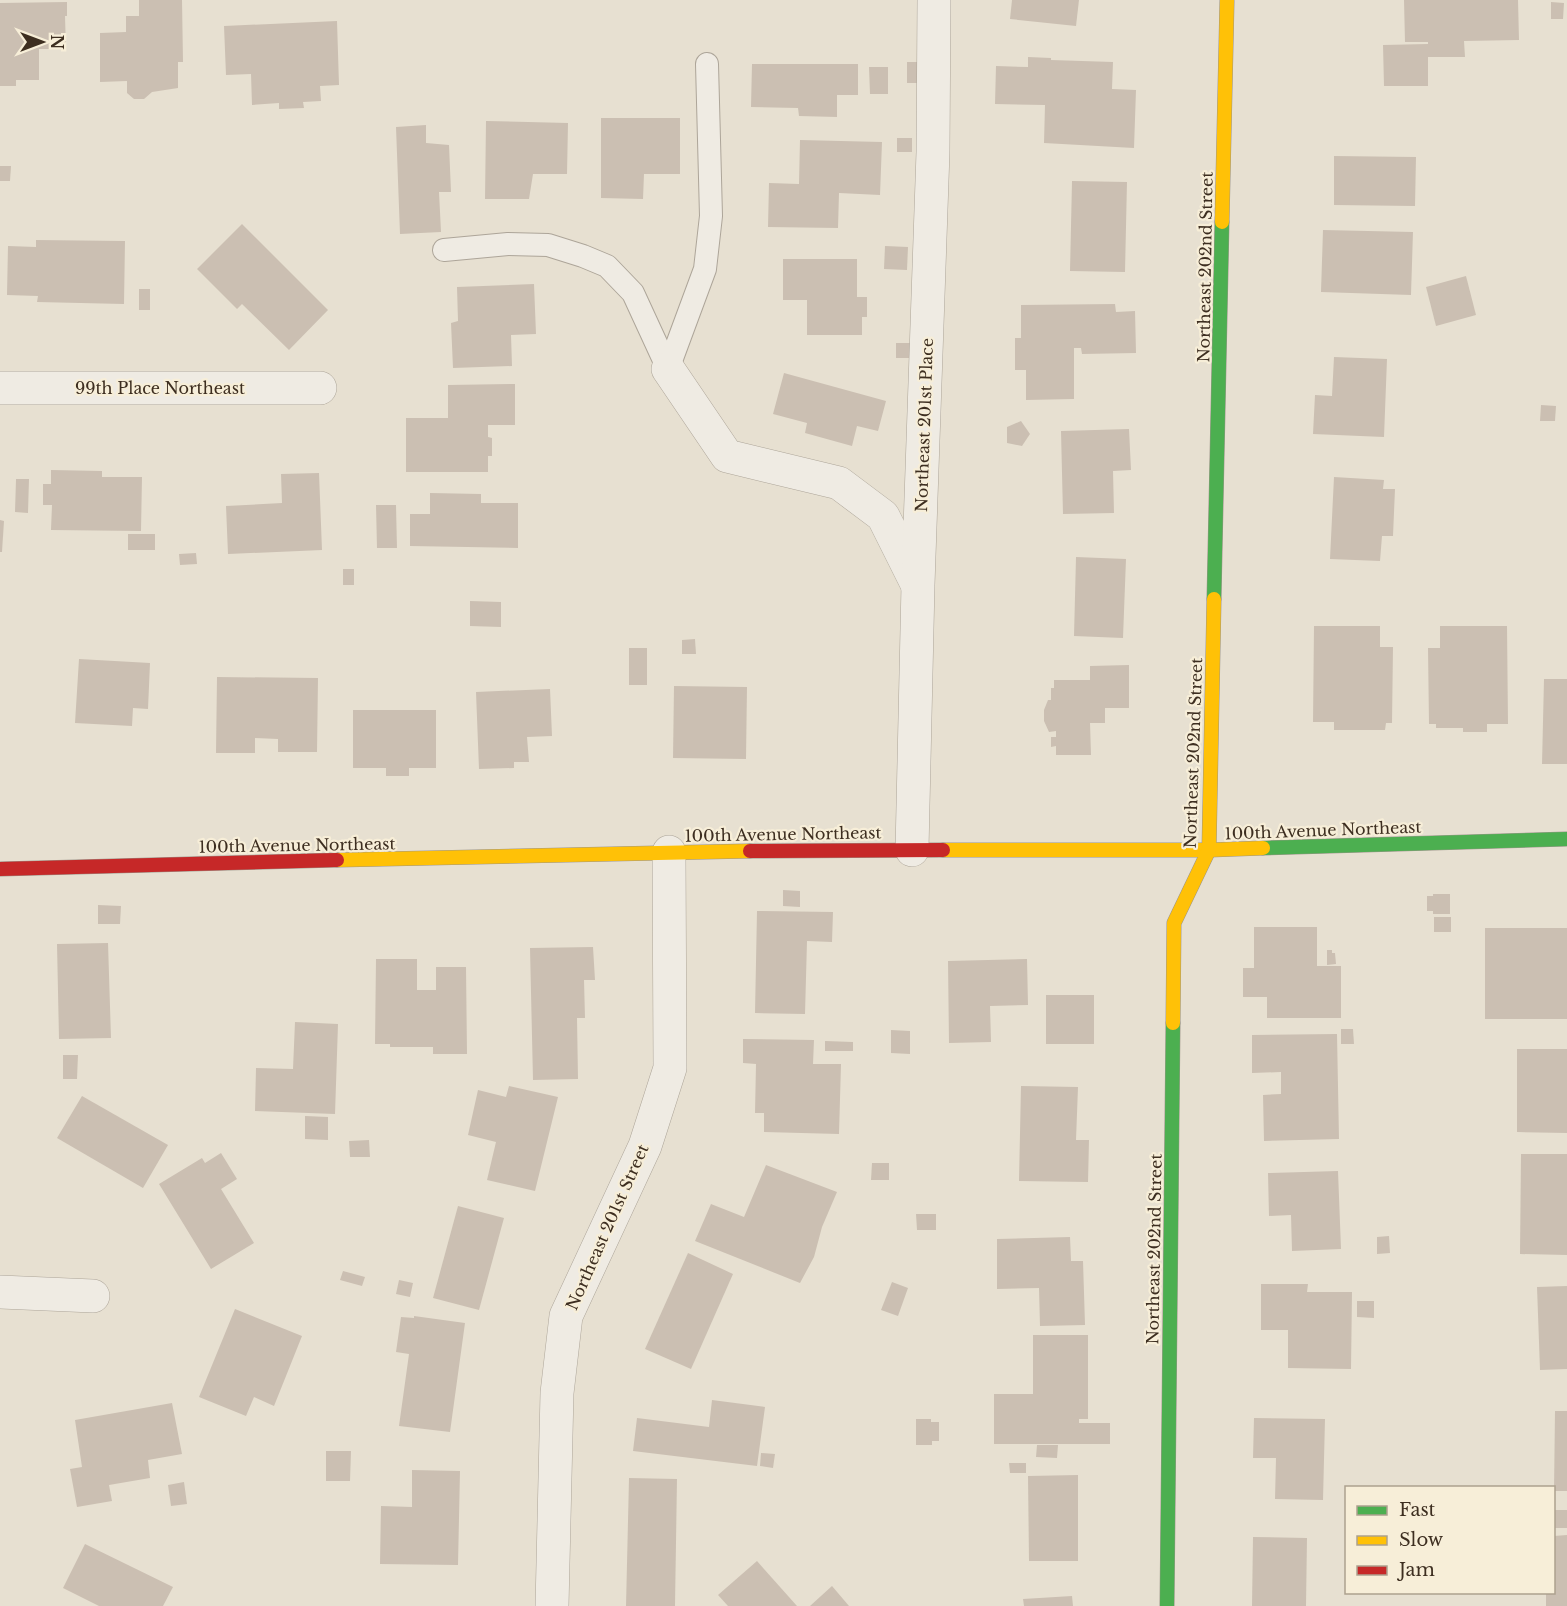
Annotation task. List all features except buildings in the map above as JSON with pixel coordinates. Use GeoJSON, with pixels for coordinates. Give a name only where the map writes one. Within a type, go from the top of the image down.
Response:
{"type":"FeatureCollection","features":[{"type":"Feature","properties":{"kind":"street","name":"Northeast 201st Place"},"geometry":{"type":"LineString","coordinates":[[912,850],[918,585],[933,152],[934,0]]}},
{"type":"Feature","properties":{"kind":"street","name":"Northeast 202nd Street"},"geometry":{"type":"LineString","coordinates":[[1167,1606],[1174,922],[1209,850],[1227,1]]}},
{"type":"Feature","properties":{"kind":"street"},"geometry":{"type":"LineString","coordinates":[[668,369],[727,456],[839,483],[883,516],[918,585]]}},
{"type":"Feature","properties":{"kind":"street","name":"99th Place Northeast"},"geometry":{"type":"LineString","coordinates":[[0,388],[320,388]]}},
{"type":"Feature","properties":{"kind":"street","name":"100th Avenue Northeast"},"geometry":{"type":"LineString","coordinates":[[0,869],[669,852],[1209,850],[1567,839]]}},
{"type":"Feature","properties":{"kind":"street","name":"Northeast 201st Street"},"geometry":{"type":"LineString","coordinates":[[552,1606],[557,1393],[567,1316],[645,1146],[670,1068],[669,852]]}},
{"type":"Feature","properties":{"kind":"street"},"geometry":{"type":"LineString","coordinates":[[0,1292],[93,1296]]}},
{"type":"Feature","properties":{"kind":"lane"},"geometry":{"type":"LineString","coordinates":[[668,369],[705,269],[711,216],[707,64]]}},
{"type":"Feature","properties":{"kind":"lane"},"geometry":{"type":"LineString","coordinates":[[444,250],[508,244],[548,245],[607,266],[633,293],[668,369]]}},
{"type":"Feature","properties":{"kind":"traffic: fast"},"geometry":{"type":"LineString","coordinates":[[1214,599],[1222,222]]}},
{"type":"Feature","properties":{"kind":"traffic: fast"},"geometry":{"type":"LineString","coordinates":[[1263,848],[1567,839]]}},
{"type":"Feature","properties":{"kind":"traffic: fast"},"geometry":{"type":"LineString","coordinates":[[1167,1606],[1173,1023]]}},
{"type":"Feature","properties":{"kind":"traffic: slow"},"geometry":{"type":"LineString","coordinates":[[1222,222],[1227,1]]}},
{"type":"Feature","properties":{"kind":"traffic: slow"},"geometry":{"type":"LineString","coordinates":[[1173,1023],[1174,923],[1209,850],[1214,599]]}},
{"type":"Feature","properties":{"kind":"traffic: slow"},"geometry":{"type":"LineString","coordinates":[[943,850],[1263,848]]}},
{"type":"Feature","properties":{"kind":"traffic: slow"},"geometry":{"type":"LineString","coordinates":[[337,860],[750,851]]}},
{"type":"Feature","properties":{"kind":"traffic: jam"},"geometry":{"type":"LineString","coordinates":[[750,851],[943,850]]}},
{"type":"Feature","properties":{"kind":"traffic: jam"},"geometry":{"type":"LineString","coordinates":[[0,869],[337,860]]}}]}
